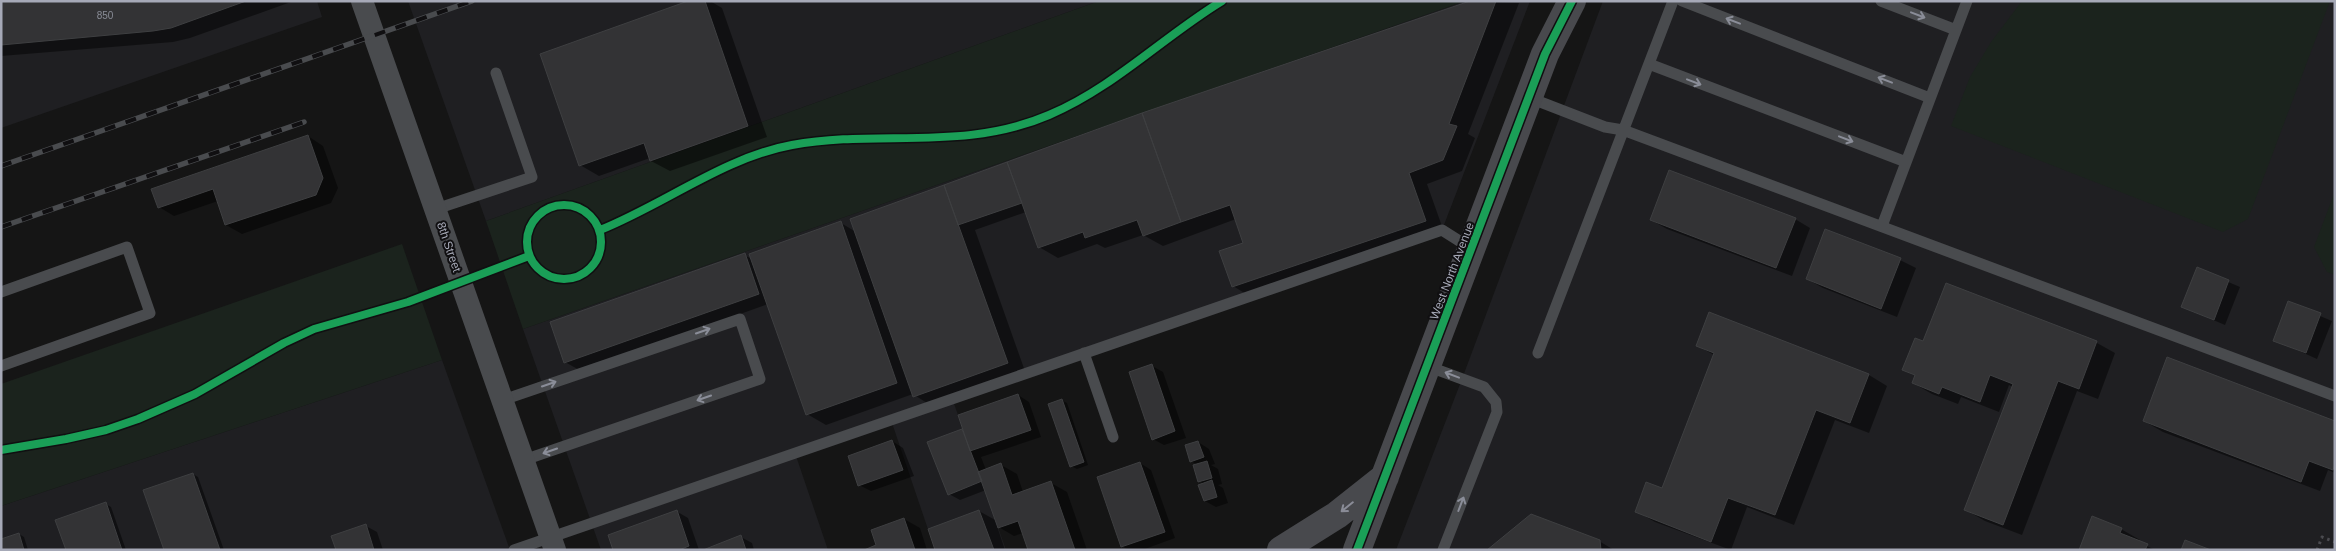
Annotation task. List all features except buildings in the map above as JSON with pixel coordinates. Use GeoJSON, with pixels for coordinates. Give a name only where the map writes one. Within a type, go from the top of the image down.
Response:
{"type":"FeatureCollection","features":[{"type":"Feature","properties":{"kind":"street","name":"8th Street"},"geometry":{"type":"LineString","coordinates":[[362,1],[553,543]]}},
{"type":"Feature","properties":{"kind":"street","name":"West North Avenue"},"geometry":{"type":"LineString","coordinates":[[1545,54],[1553,1]]}},
{"type":"Feature","properties":{"kind":"street","name":"West North Avenue"},"geometry":{"type":"LineString","coordinates":[[1357,550],[1530,98],[1545,54],[1572,1]]}},
{"type":"Feature","properties":{"kind":"street"},"geometry":{"type":"LineString","coordinates":[[1281,550],[1337,514],[1385,476]]}},
{"type":"Feature","properties":{"kind":"lane"},"geometry":{"type":"LineString","coordinates":[[1538,353],[1672,1]]}},
{"type":"Feature","properties":{"kind":"lane"},"geometry":{"type":"LineString","coordinates":[[1682,1],[1930,98]]}},
{"type":"Feature","properties":{"kind":"lane"},"geometry":{"type":"LineString","coordinates":[[1881,1],[1956,30]]}},
{"type":"Feature","properties":{"kind":"lane"},"geometry":{"type":"LineString","coordinates":[[1882,226],[1967,1]]}},
{"type":"Feature","properties":{"kind":"lane"},"geometry":{"type":"LineString","coordinates":[[1649,64],[1906,162]]}},
{"type":"Feature","properties":{"kind":"lane"},"geometry":{"type":"LineString","coordinates":[[436,209],[532,177],[496,73]]}},
{"type":"Feature","properties":{"kind":"lane"},"geometry":{"type":"LineString","coordinates":[[1530,98],[1605,127],[1623,130],[2335,396]]}},
{"type":"Feature","properties":{"kind":"lane"},"geometry":{"type":"LineString","coordinates":[[514,550],[553,543],[1084,353],[1442,230],[1472,249]]}},
{"type":"Feature","properties":{"kind":"lane"},"geometry":{"type":"LineString","coordinates":[[1,292],[127,247],[150,313],[1,366]]}},
{"type":"Feature","properties":{"kind":"lane"},"geometry":{"type":"LineString","coordinates":[[503,400],[740,319],[760,379],[524,460]]}},
{"type":"Feature","properties":{"kind":"lane"},"geometry":{"type":"LineString","coordinates":[[1084,353],[1113,438]]}},
{"type":"Feature","properties":{"kind":"lane"},"geometry":{"type":"LineString","coordinates":[[1427,366],[1484,387],[1496,402],[1497,412],[1444,550]]}},
{"type":"Feature","properties":{"kind":"path"},"geometry":{"type":"LineString","coordinates":[[2317,550],[2322,536],[2335,542]]}},
{"type":"Feature","properties":{"kind":"shaded area"},"geometry":{"type":"Polygon","coordinates":[[[1,1],[317,1],[322,17],[1,128],[1,1]]]}},
{"type":"Feature","properties":{"kind":"shaded area"},"geometry":{"type":"Polygon","coordinates":[[[408,1],[1099,1],[486,221],[408,1]]]}},
{"type":"Feature","properties":{"kind":"shaded area"},"geometry":{"type":"Polygon","coordinates":[[[1099,1],[1465,1],[523,329],[486,221],[1099,1]]]}},
{"type":"Feature","properties":{"kind":"shaded area"},"geometry":{"type":"Polygon","coordinates":[[[1465,1],[1530,1],[1442,230],[952,398],[1006,550],[935,550],[891,420],[795,453],[828,550],[601,550],[523,329],[1465,1]]]}},
{"type":"Feature","properties":{"kind":"shaded area"},"geometry":{"type":"Polygon","coordinates":[[[1603,1],[2335,1],[2335,550],[1396,550],[1603,1]]]}},
{"type":"Feature","properties":{"kind":"shaded area"},"geometry":{"type":"Polygon","coordinates":[[[2022,1],[2330,1],[2248,219],[2223,232],[1951,126],[1970,77],[1991,42],[2022,1]]]}},
{"type":"Feature","properties":{"kind":"shaded area"},"geometry":{"type":"Polygon","coordinates":[[[2335,191],[2335,275],[2327,272],[2314,247],[2335,191]]]}},
{"type":"Feature","properties":{"kind":"shaded area"},"geometry":{"type":"Polygon","coordinates":[[[402,244],[442,360],[1,506],[1,384],[402,244]]]}},
{"type":"Feature","properties":{"kind":"shaded area"},"geometry":{"type":"Polygon","coordinates":[[[442,360],[510,550],[1,550],[1,506],[442,360]]]}},
{"type":"Feature","properties":{"kind":"railway"},"geometry":{"type":"LineString","coordinates":[[1,166],[472,1]]}},
{"type":"Feature","properties":{"kind":"railway"},"geometry":{"type":"LineString","coordinates":[[1,227],[304,122]]}},
{"type":"Feature","properties":{"kind":"cycle path"},"geometry":{"type":"LineString","coordinates":[[600,230],[624,220],[718,171],[767,151],[792,145],[824,141],[953,137],[985,133],[1017,126],[1049,115],[1095,91],[1222,1]]}},
{"type":"Feature","properties":{"kind":"cycle path"},"geometry":{"type":"LineString","coordinates":[[1357,550],[1545,54],[1572,1]]}},
{"type":"Feature","properties":{"kind":"cycle path"},"geometry":{"type":"LineString","coordinates":[[557,205],[571,205],[585,211],[595,221],[601,235],[601,242],[601,249],[595,263],[585,273],[571,279],[557,279],[543,273],[533,263],[527,249],[527,235],[533,221],[543,211],[557,205]]}},
{"type":"Feature","properties":{"kind":"cycle path"},"geometry":{"type":"LineString","coordinates":[[1,450],[106,430],[138,419],[195,394],[284,343],[314,329],[408,302],[529,256]]}}]}
